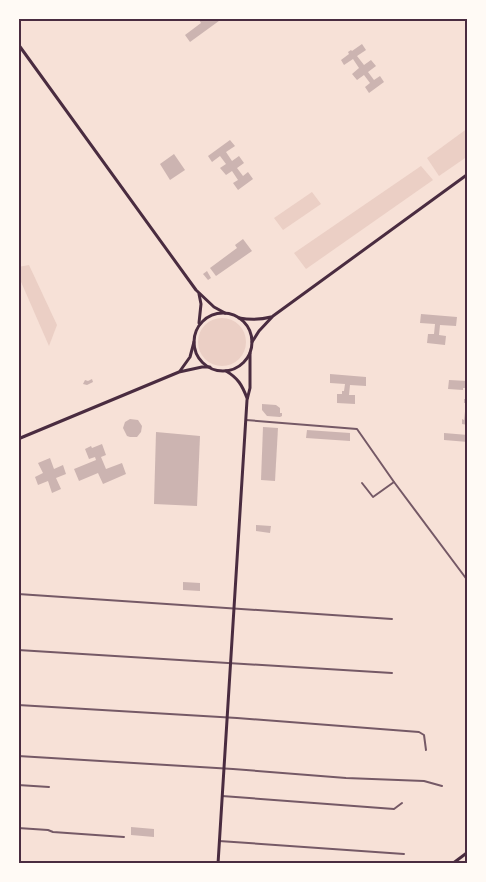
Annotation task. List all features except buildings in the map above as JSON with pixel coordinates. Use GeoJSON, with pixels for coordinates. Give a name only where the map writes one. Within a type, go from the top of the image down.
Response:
{"type":"FeatureCollection","features":[{"type":"Feature","properties":{"kind":"main road"},"geometry":{"type":"LineString","coordinates":[[18,44],[199,293],[214,307],[239,318],[259,320],[273,316]]}},
{"type":"Feature","properties":{"kind":"main road"},"geometry":{"type":"LineString","coordinates":[[218,864],[252,342],[273,316],[468,174]]}},
{"type":"Feature","properties":{"kind":"main road"},"geometry":{"type":"LineString","coordinates":[[179,372],[187,362],[201,316],[199,293]]}},
{"type":"Feature","properties":{"kind":"main road"},"geometry":{"type":"LineString","coordinates":[[198,327],[205,319],[215,314],[225,313]]}},
{"type":"Feature","properties":{"kind":"main road"},"geometry":{"type":"LineString","coordinates":[[239,318],[246,324],[252,342]]}},
{"type":"Feature","properties":{"kind":"main road"},"geometry":{"type":"LineString","coordinates":[[194,342],[196,352],[210,367]]}},
{"type":"Feature","properties":{"kind":"main road"},"geometry":{"type":"LineString","coordinates":[[224,370],[235,368],[244,362],[250,353]]}},
{"type":"Feature","properties":{"kind":"main road"},"geometry":{"type":"LineString","coordinates":[[18,439],[179,372],[202,367],[224,370],[235,377],[240,382],[247,400]]}},
{"type":"Feature","properties":{"kind":"main road"},"geometry":{"type":"LineString","coordinates":[[452,864],[468,852]]}},
{"type":"Feature","properties":{"kind":"street"},"geometry":{"type":"LineString","coordinates":[[246,420],[357,429],[468,581]]}},
{"type":"Feature","properties":{"kind":"street"},"geometry":{"type":"LineString","coordinates":[[362,483],[373,497],[394,482]]}},
{"type":"Feature","properties":{"kind":"street"},"geometry":{"type":"LineString","coordinates":[[18,594],[392,619]]}},
{"type":"Feature","properties":{"kind":"street"},"geometry":{"type":"LineString","coordinates":[[18,650],[392,673]]}},
{"type":"Feature","properties":{"kind":"street"},"geometry":{"type":"LineString","coordinates":[[18,705],[419,732],[424,735],[426,750]]}},
{"type":"Feature","properties":{"kind":"street"},"geometry":{"type":"LineString","coordinates":[[18,756],[424,781],[442,786]]}},
{"type":"Feature","properties":{"kind":"street"},"geometry":{"type":"LineString","coordinates":[[18,785],[49,787]]}},
{"type":"Feature","properties":{"kind":"street"},"geometry":{"type":"LineString","coordinates":[[222,796],[394,809],[402,803]]}},
{"type":"Feature","properties":{"kind":"street"},"geometry":{"type":"LineString","coordinates":[[18,828],[124,837]]}},
{"type":"Feature","properties":{"kind":"street"},"geometry":{"type":"LineString","coordinates":[[219,841],[404,854]]}},
{"type":"Feature","properties":{"kind":"shaded area"},"geometry":{"type":"Polygon","coordinates":[[[468,128],[468,156],[439,176],[427,158],[468,128]]]}},
{"type":"Feature","properties":{"kind":"shaded area"},"geometry":{"type":"Polygon","coordinates":[[[421,166],[433,180],[306,269],[294,253],[421,166]]]}},
{"type":"Feature","properties":{"kind":"shaded area"},"geometry":{"type":"Polygon","coordinates":[[[312,192],[321,204],[283,230],[274,218],[312,192]]]}},
{"type":"Feature","properties":{"kind":"shaded area"},"geometry":{"type":"Polygon","coordinates":[[[29,265],[57,325],[49,346],[18,275],[18,267],[29,265]]]}},
{"type":"Feature","properties":{"kind":"shaded area"},"geometry":{"type":"Polygon","coordinates":[[[217,318],[227,318],[239,325],[246,337],[246,347],[239,359],[227,366],[217,366],[202,355],[198,347],[198,337],[209,322],[217,318]]]}}]}
